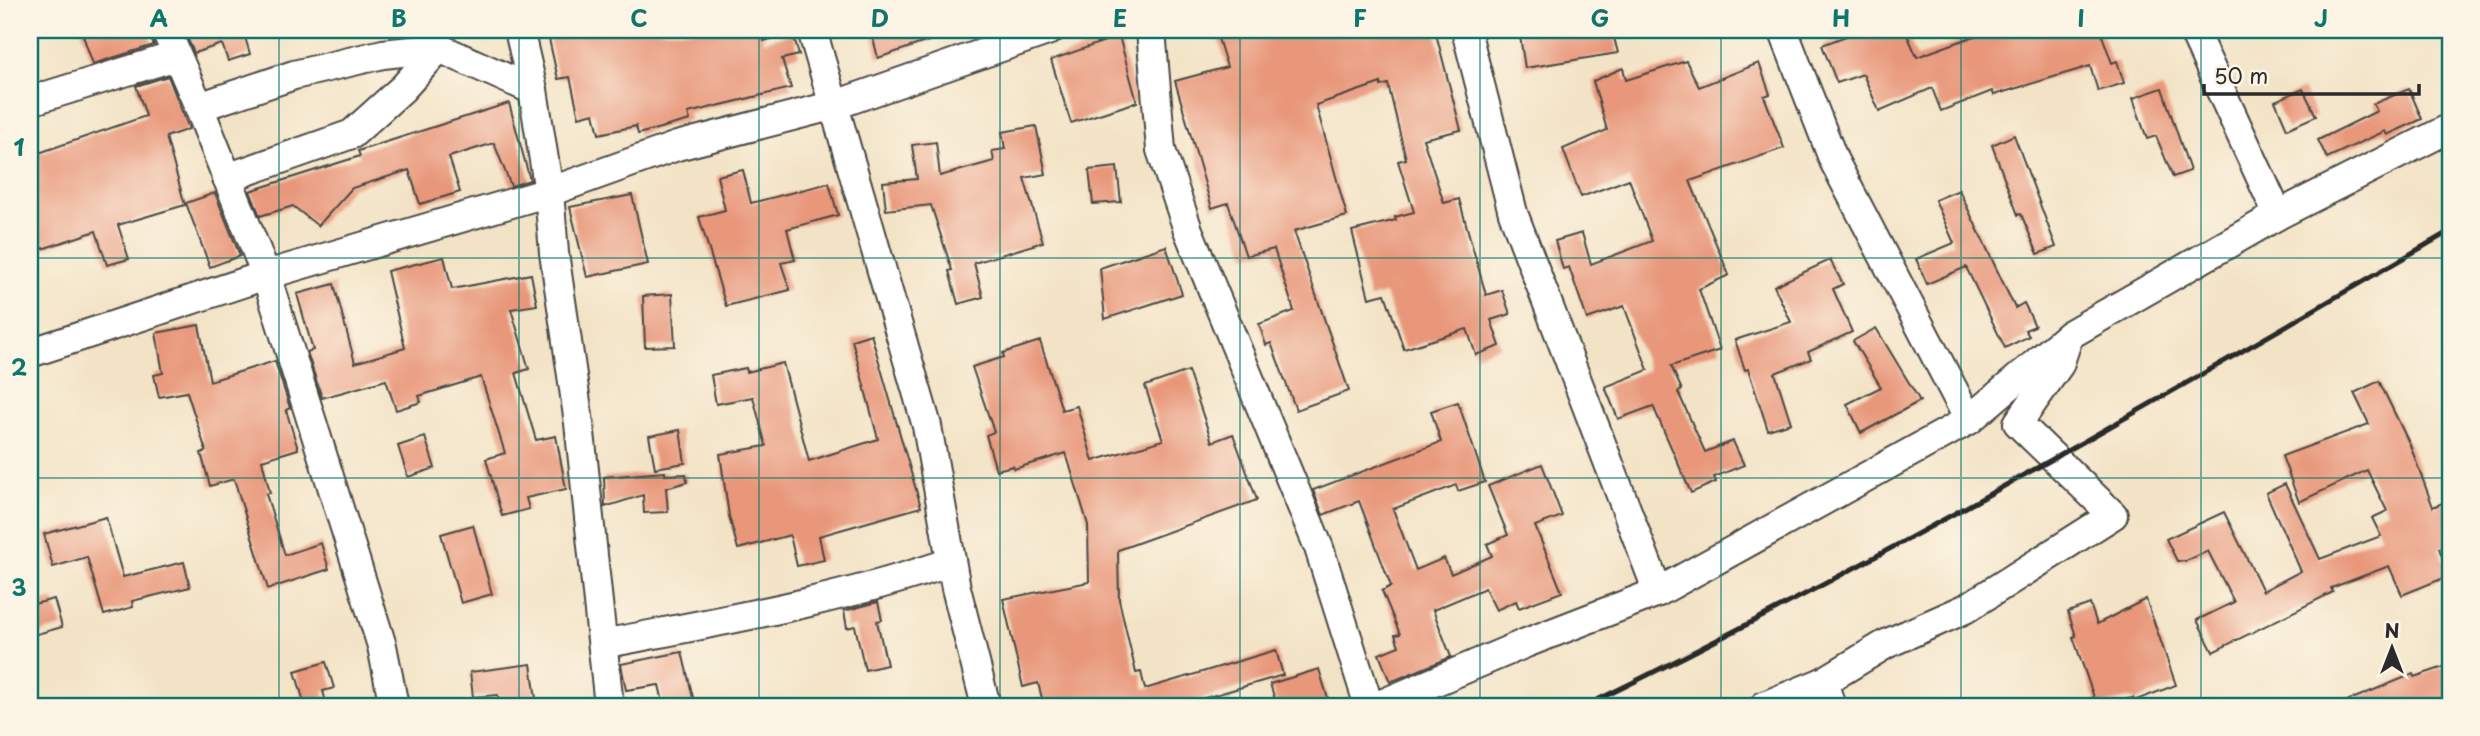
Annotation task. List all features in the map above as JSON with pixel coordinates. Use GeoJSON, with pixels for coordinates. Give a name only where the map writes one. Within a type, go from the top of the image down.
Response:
{"type":"FeatureCollection","features":[{"type":"Feature","properties":{"kind":"street"},"geometry":{"type":"LineString","coordinates":[[166,30],[266,275],[382,646],[394,706]]}},
{"type":"Feature","properties":{"kind":"street"},"geometry":{"type":"LineString","coordinates":[[519,30],[533,90],[549,192],[554,253],[579,423],[609,706]]}},
{"type":"Feature","properties":{"kind":"street"},"geometry":{"type":"LineString","coordinates":[[812,30],[927,426],[951,562],[986,706]]}},
{"type":"Feature","properties":{"kind":"street"},"geometry":{"type":"LineString","coordinates":[[30,353],[266,275],[549,192],[677,146],[835,105],[1014,36],[1050,30]]}},
{"type":"Feature","properties":{"kind":"street"},"geometry":{"type":"LineString","coordinates":[[1151,30],[1161,150],[1188,230],[1319,548],[1369,706]]}},
{"type":"Feature","properties":{"kind":"street"},"geometry":{"type":"LineString","coordinates":[[1466,30],[1513,214],[1658,592]]}},
{"type":"Feature","properties":{"kind":"street"},"geometry":{"type":"LineString","coordinates":[[1783,30],[1834,161],[1969,420]]}},
{"type":"Feature","properties":{"kind":"street"},"geometry":{"type":"LineString","coordinates":[[2193,30],[2278,215]]}},
{"type":"Feature","properties":{"kind":"street"},"geometry":{"type":"LineString","coordinates":[[199,107],[306,72],[383,54],[439,48],[533,90]]}},
{"type":"Feature","properties":{"kind":"street"},"geometry":{"type":"LineString","coordinates":[[227,178],[352,134],[403,88],[439,48]]}},
{"type":"Feature","properties":{"kind":"street"},"geometry":{"type":"LineString","coordinates":[[30,101],[176,56]]}},
{"type":"Feature","properties":{"kind":"street"},"geometry":{"type":"LineString","coordinates":[[1377,706],[1526,643],[1658,592],[1969,420],[2069,335],[2278,215],[2450,128]]}},
{"type":"Feature","properties":{"kind":"street"},"geometry":{"type":"LineString","coordinates":[[1764,706],[1827,694],[1886,644],[1965,609],[2113,515],[2018,423],[2059,365],[2069,335]]}},
{"type":"Feature","properties":{"kind":"street"},"geometry":{"type":"LineString","coordinates":[[603,644],[771,611],[899,580],[951,562]]}},
{"type":"Feature","properties":{"kind":"building"},"geometry":{"type":"Polygon","coordinates":[[[81,30],[146,30],[154,45],[93,64],[81,30]]]}},
{"type":"Feature","properties":{"kind":"building"},"geometry":{"type":"Polygon","coordinates":[[[251,30],[252,34],[245,37],[250,54],[228,61],[222,44],[194,53],[184,31],[251,30]]]}},
{"type":"Feature","properties":{"kind":"building"},"geometry":{"type":"Polygon","coordinates":[[[547,30],[763,30],[764,41],[793,33],[799,55],[782,59],[791,88],[688,113],[690,120],[638,134],[636,126],[599,134],[594,113],[579,117],[570,77],[558,79],[547,30]]]}},
{"type":"Feature","properties":{"kind":"building"},"geometry":{"type":"Polygon","coordinates":[[[871,30],[945,30],[946,35],[878,58],[871,30]]]}},
{"type":"Feature","properties":{"kind":"building"},"geometry":{"type":"Polygon","coordinates":[[[1232,30],[1435,30],[1461,130],[1423,139],[1444,203],[1459,199],[1486,295],[1502,290],[1510,314],[1491,320],[1500,346],[1476,355],[1467,329],[1404,349],[1385,294],[1369,298],[1352,231],[1396,220],[1395,217],[1414,212],[1398,161],[1406,159],[1388,84],[1381,86],[1381,83],[1316,105],[1347,216],[1294,231],[1349,391],[1296,410],[1271,343],[1266,345],[1259,324],[1294,311],[1274,249],[1246,256],[1228,203],[1212,208],[1175,81],[1227,67],[1217,35],[1232,30]]]}},
{"type":"Feature","properties":{"kind":"building"},"geometry":{"type":"Polygon","coordinates":[[[1519,30],[1612,30],[1618,53],[1525,68],[1519,30]]]}},
{"type":"Feature","properties":{"kind":"building"},"geometry":{"type":"Polygon","coordinates":[[[1862,30],[1905,30],[1917,57],[1991,30],[2100,30],[2112,63],[2117,61],[2124,83],[2098,91],[2090,66],[1994,95],[1992,91],[1941,111],[1932,88],[1879,111],[1863,74],[1837,83],[1822,45],[1862,30]]]}},
{"type":"Feature","properties":{"kind":"building"},"geometry":{"type":"Polygon","coordinates":[[[1119,36],[1137,102],[1071,123],[1051,60],[1119,36]]]}},
{"type":"Feature","properties":{"kind":"building"},"geometry":{"type":"Polygon","coordinates":[[[1686,61],[1699,87],[1759,63],[1770,94],[1764,96],[1784,148],[1690,181],[1729,275],[1699,289],[1720,350],[1671,366],[1682,390],[1678,392],[1705,452],[1733,441],[1744,465],[1714,477],[1716,482],[1691,493],[1653,406],[1618,419],[1605,387],[1648,370],[1624,306],[1587,319],[1569,267],[1563,269],[1555,241],[1582,233],[1591,264],[1652,241],[1629,179],[1581,197],[1563,149],[1607,130],[1593,81],[1623,68],[1626,80],[1686,61]]]}},
{"type":"Feature","properties":{"kind":"building"},"geometry":{"type":"Polygon","coordinates":[[[168,76],[189,129],[166,137],[185,205],[118,225],[129,259],[107,265],[96,231],[30,253],[30,156],[146,116],[136,86],[168,76]]]}},
{"type":"Feature","properties":{"kind":"building"},"geometry":{"type":"Polygon","coordinates":[[[2162,88],[2190,171],[2173,177],[2156,136],[2147,139],[2133,98],[2162,88]]]}},
{"type":"Feature","properties":{"kind":"building"},"geometry":{"type":"Polygon","coordinates":[[[2303,89],[2316,116],[2287,129],[2275,101],[2303,89]]]}},
{"type":"Feature","properties":{"kind":"building"},"geometry":{"type":"Polygon","coordinates":[[[2409,89],[2422,119],[2387,135],[2385,131],[2327,158],[2318,140],[2377,111],[2373,104],[2409,89]]]}},
{"type":"Feature","properties":{"kind":"building"},"geometry":{"type":"Polygon","coordinates":[[[509,103],[530,180],[511,186],[494,143],[449,157],[460,192],[420,204],[409,170],[352,188],[318,226],[293,206],[260,216],[250,191],[360,156],[358,151],[509,103]]]}},
{"type":"Feature","properties":{"kind":"building"},"geometry":{"type":"Polygon","coordinates":[[[1036,126],[1046,174],[1024,178],[1043,242],[974,263],[983,297],[958,304],[949,271],[952,270],[931,205],[886,210],[883,182],[917,179],[912,145],[936,142],[940,176],[994,161],[992,151],[1005,149],[1002,132],[1036,126]]]}},
{"type":"Feature","properties":{"kind":"building"},"geometry":{"type":"Polygon","coordinates":[[[2014,135],[2056,247],[2038,254],[2021,214],[2018,215],[1992,145],[2014,135]]]}},
{"type":"Feature","properties":{"kind":"building"},"geometry":{"type":"Polygon","coordinates":[[[1117,167],[1121,202],[1093,204],[1089,170],[1117,167]]]}},
{"type":"Feature","properties":{"kind":"building"},"geometry":{"type":"Polygon","coordinates":[[[743,170],[751,203],[829,183],[838,215],[787,229],[795,260],[781,263],[790,290],[726,306],[699,217],[725,210],[717,176],[743,170]]]}},
{"type":"Feature","properties":{"kind":"building"},"geometry":{"type":"Polygon","coordinates":[[[1959,190],[2015,308],[2024,303],[2035,326],[2025,330],[2029,336],[2005,348],[1966,267],[1927,284],[1916,259],[1954,243],[1935,200],[1959,190]]]}},
{"type":"Feature","properties":{"kind":"building"},"geometry":{"type":"Polygon","coordinates":[[[215,193],[240,256],[210,267],[186,203],[215,193]]]}},
{"type":"Feature","properties":{"kind":"building"},"geometry":{"type":"Polygon","coordinates":[[[632,195],[648,264],[587,277],[570,207],[632,195]]]}},
{"type":"Feature","properties":{"kind":"building"},"geometry":{"type":"Polygon","coordinates":[[[1166,246],[1182,294],[1105,319],[1100,268],[1166,246]]]}},
{"type":"Feature","properties":{"kind":"building"},"geometry":{"type":"Polygon","coordinates":[[[444,257],[452,289],[531,274],[537,305],[511,309],[529,369],[516,373],[536,440],[556,436],[566,489],[526,498],[529,509],[502,516],[486,459],[505,453],[481,377],[419,396],[421,402],[396,410],[386,380],[322,398],[307,352],[313,350],[297,294],[334,284],[355,363],[405,348],[387,271],[444,257]]]}},
{"type":"Feature","properties":{"kind":"building"},"geometry":{"type":"Polygon","coordinates":[[[1830,260],[1843,284],[1833,289],[1852,332],[1808,352],[1811,359],[1775,373],[1791,423],[1768,430],[1748,369],[1745,370],[1735,340],[1791,322],[1774,286],[1830,260]]]}},
{"type":"Feature","properties":{"kind":"building"},"geometry":{"type":"Polygon","coordinates":[[[672,294],[675,346],[645,347],[643,296],[672,294]]]}},
{"type":"Feature","properties":{"kind":"building"},"geometry":{"type":"Polygon","coordinates":[[[199,325],[210,381],[275,361],[290,408],[286,410],[298,449],[262,460],[270,493],[266,494],[285,555],[321,543],[329,569],[268,589],[234,479],[210,486],[201,453],[206,451],[187,392],[159,397],[154,375],[163,373],[156,333],[199,325]]]}},
{"type":"Feature","properties":{"kind":"building"},"geometry":{"type":"Polygon","coordinates":[[[1876,328],[1920,401],[1861,433],[1847,404],[1881,387],[1853,341],[1876,328]]]}},
{"type":"Feature","properties":{"kind":"building"},"geometry":{"type":"Polygon","coordinates":[[[871,334],[921,507],[819,536],[824,560],[797,566],[790,535],[738,549],[729,516],[720,454],[766,446],[753,397],[716,404],[711,375],[746,368],[747,372],[783,363],[809,461],[878,439],[852,340],[871,334]]]}},
{"type":"Feature","properties":{"kind":"building"},"geometry":{"type":"Polygon","coordinates":[[[1040,341],[1062,410],[1077,406],[1093,461],[1163,440],[1145,386],[1188,371],[1212,442],[1233,434],[1257,500],[1118,550],[1119,600],[1136,673],[1141,672],[1145,689],[1276,650],[1283,675],[1178,706],[1044,706],[1038,683],[1023,687],[1003,599],[1089,582],[1088,525],[1066,453],[1014,469],[1013,466],[996,470],[986,435],[994,432],[972,367],[1040,341]]]}},
{"type":"Feature","properties":{"kind":"building"},"geometry":{"type":"Polygon","coordinates":[[[2379,381],[2410,445],[2433,507],[2450,500],[2450,544],[2439,548],[2449,576],[2402,595],[2389,566],[2331,588],[2333,592],[2213,652],[2197,620],[2234,602],[2208,551],[2186,561],[2177,561],[2166,539],[2224,512],[2263,591],[2301,571],[2266,493],[2285,484],[2320,559],[2381,536],[2372,518],[2387,511],[2367,470],[2299,502],[2282,456],[2369,424],[2354,393],[2379,381]]]}},
{"type":"Feature","properties":{"kind":"building"},"geometry":{"type":"Polygon","coordinates":[[[1458,402],[1485,482],[1458,491],[1456,485],[1393,509],[1416,570],[1444,558],[1451,574],[1492,556],[1487,544],[1508,535],[1488,486],[1542,464],[1562,516],[1535,526],[1562,592],[1519,608],[1516,601],[1496,610],[1485,588],[1433,610],[1451,657],[1390,682],[1379,654],[1399,646],[1395,635],[1400,634],[1382,591],[1391,586],[1359,501],[1323,515],[1313,490],[1441,442],[1431,411],[1458,402]]]}},
{"type":"Feature","properties":{"kind":"building"},"geometry":{"type":"Polygon","coordinates":[[[680,430],[685,463],[655,468],[649,436],[680,430]]]}},
{"type":"Feature","properties":{"kind":"building"},"geometry":{"type":"Polygon","coordinates":[[[425,437],[435,468],[408,477],[398,446],[425,437]]]}},
{"type":"Feature","properties":{"kind":"building"},"geometry":{"type":"Polygon","coordinates":[[[665,472],[665,475],[686,474],[687,482],[666,488],[668,512],[644,513],[643,495],[605,507],[604,477],[665,472]]]}},
{"type":"Feature","properties":{"kind":"building"},"geometry":{"type":"Polygon","coordinates":[[[106,517],[123,577],[184,562],[190,587],[132,601],[133,607],[104,615],[87,557],[53,567],[44,534],[106,517]]]}},
{"type":"Feature","properties":{"kind":"building"},"geometry":{"type":"Polygon","coordinates":[[[473,525],[492,594],[461,603],[441,534],[473,525]]]}},
{"type":"Feature","properties":{"kind":"building"},"geometry":{"type":"Polygon","coordinates":[[[54,599],[62,627],[30,636],[30,605],[54,599]]]}},
{"type":"Feature","properties":{"kind":"building"},"geometry":{"type":"Polygon","coordinates":[[[2146,599],[2176,685],[2134,701],[2133,698],[2097,706],[2073,637],[2076,636],[2068,612],[2090,604],[2097,624],[2146,599]]]}},
{"type":"Feature","properties":{"kind":"building"},"geometry":{"type":"Polygon","coordinates":[[[878,602],[882,620],[877,621],[887,665],[865,670],[855,626],[847,628],[844,611],[878,602]]]}},
{"type":"Feature","properties":{"kind":"building"},"geometry":{"type":"Polygon","coordinates":[[[682,652],[695,706],[664,706],[659,685],[626,690],[621,664],[682,652]]]}},
{"type":"Feature","properties":{"kind":"building"},"geometry":{"type":"Polygon","coordinates":[[[326,662],[334,688],[323,691],[327,706],[305,706],[295,671],[326,662]]]}},
{"type":"Feature","properties":{"kind":"building"},"geometry":{"type":"Polygon","coordinates":[[[531,664],[537,706],[500,706],[498,695],[473,697],[470,672],[531,664]]]}},
{"type":"Feature","properties":{"kind":"building"},"geometry":{"type":"Polygon","coordinates":[[[2450,665],[2450,706],[2335,706],[2413,674],[2414,677],[2450,665]]]}},
{"type":"Feature","properties":{"kind":"building"},"geometry":{"type":"Polygon","coordinates":[[[1319,669],[1329,702],[1316,706],[1277,706],[1270,684],[1319,669]]]}},
{"type":"Feature","properties":{"kind":"railway"},"geometry":{"type":"LineString","coordinates":[[1585,706],[1914,536],[2450,231]]}}]}
